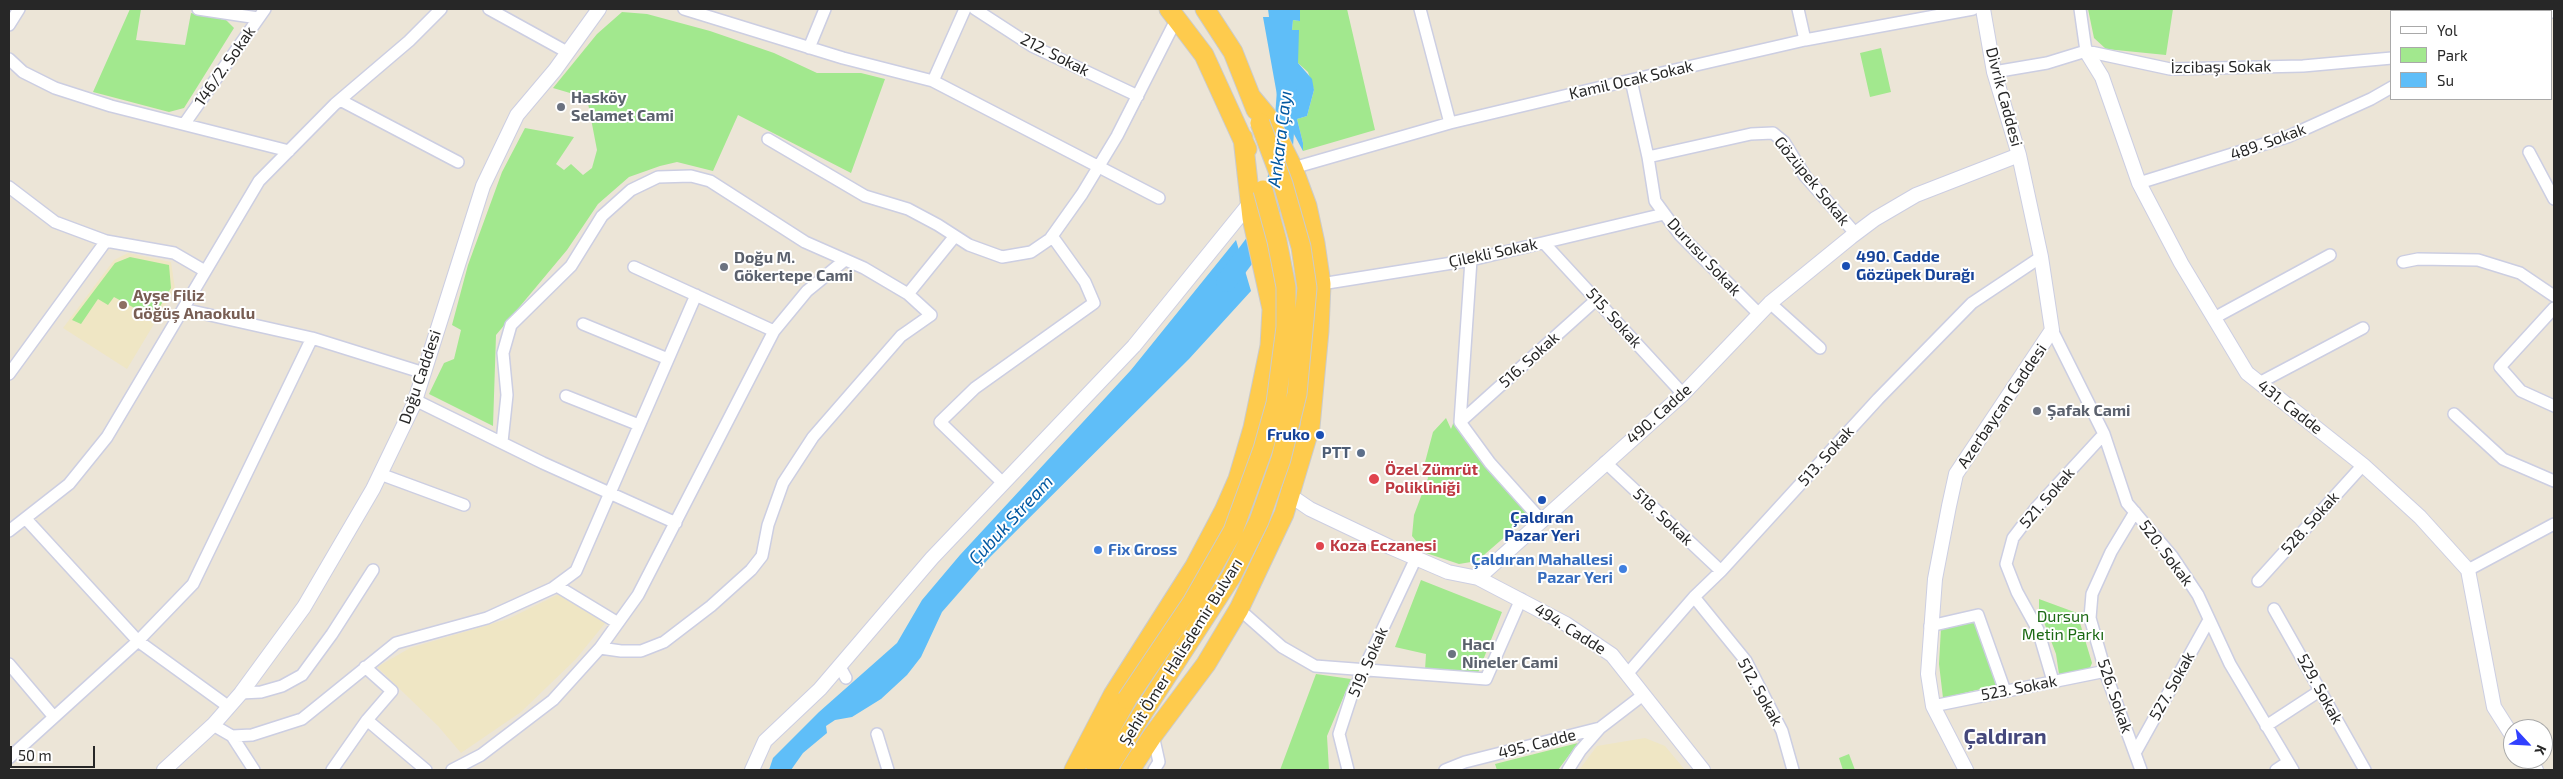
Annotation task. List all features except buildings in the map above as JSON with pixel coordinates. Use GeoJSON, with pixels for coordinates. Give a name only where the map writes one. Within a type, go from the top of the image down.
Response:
{"type":"FeatureCollection","features":[{"type":"Feature","properties":{"kind":"highway","name":"Şehit Ömer Halisdemir Bulvarı"},"geometry":{"type":"LineString","coordinates":[[1130,770],[1153,735],[1206,664],[1239,609],[1261,564],[1290,496],[1306,444],[1315,385],[1321,284],[1307,206],[1291,164],[1263,120],[1233,52],[1205,9]]}},
{"type":"Feature","properties":{"kind":"highway","name":"Şehit Ömer Halisdemir Bulvarı"},"geometry":{"type":"LineString","coordinates":[[1074,770],[1113,695],[1152,637],[1210,538],[1238,479],[1254,426],[1270,346],[1272,309],[1243,138],[1204,55],[1174,13]]}},
{"type":"Feature","properties":{"kind":"highway","name":"Şehit Ömer Halisdemir Bulvarı"},"geometry":{"type":"LineString","coordinates":[[1107,770],[1231,577],[1259,521],[1281,460],[1297,394],[1307,288],[1301,247],[1263,120]]}},
{"type":"Feature","properties":{"kind":"highway","name":"Şehit Ömer Halisdemir Bulvarı"},"geometry":{"type":"LineString","coordinates":[[1086,770],[1127,699],[1193,601],[1233,531],[1260,459],[1276,403],[1286,327],[1286,287],[1278,241],[1255,204]]}},
{"type":"Feature","properties":{"kind":"highway"},"geometry":{"type":"LineString","coordinates":[[1254,426],[1256,442],[1266,451],[1273,454],[1298,454],[1306,444]]}},
{"type":"Feature","properties":{"kind":"highway"},"geometry":{"type":"LineString","coordinates":[[1257,461],[1274,462],[1287,473],[1290,496],[1277,512],[1259,514],[1243,505],[1238,479],[1257,461]]}},
{"type":"Feature","properties":{"kind":"highway"},"geometry":{"type":"LineString","coordinates":[[1210,538],[1220,530],[1232,526],[1249,530],[1258,538],[1262,547],[1261,564]]}},
{"type":"Feature","properties":{"kind":"street"},"geometry":{"type":"LineString","coordinates":[[9,25],[19,9]]}},
{"type":"Feature","properties":{"kind":"street"},"geometry":{"type":"LineString","coordinates":[[198,9],[261,14]]}},
{"type":"Feature","properties":{"kind":"street"},"geometry":{"type":"LineString","coordinates":[[9,531],[69,484],[107,437],[259,181],[340,100],[409,41],[441,9]]}},
{"type":"Feature","properties":{"kind":"street"},"geometry":{"type":"LineString","coordinates":[[489,9],[567,52]]}},
{"type":"Feature","properties":{"kind":"street","name":"Doğu Caddesi"},"geometry":{"type":"LineString","coordinates":[[164,770],[213,725],[242,693],[304,607],[380,474],[415,400],[483,186],[517,115],[555,70],[599,9]]}},
{"type":"Feature","properties":{"kind":"street"},"geometry":{"type":"LineString","coordinates":[[684,9],[809,48],[933,80],[1098,168],[1159,198]]}},
{"type":"Feature","properties":{"kind":"street"},"geometry":{"type":"LineString","coordinates":[[809,48],[825,9]]}},
{"type":"Feature","properties":{"kind":"street"},"geometry":{"type":"LineString","coordinates":[[933,80],[965,9]]}},
{"type":"Feature","properties":{"kind":"street","name":"212. Sokak"},"geometry":{"type":"LineString","coordinates":[[975,9],[1032,46],[1138,96]]}},
{"type":"Feature","properties":{"kind":"street"},"geometry":{"type":"LineString","coordinates":[[1420,9],[1450,123]]}},
{"type":"Feature","properties":{"kind":"street"},"geometry":{"type":"LineString","coordinates":[[1798,9],[1805,40]]}},
{"type":"Feature","properties":{"kind":"street","name":"Kamil Ocak Sokak"},"geometry":{"type":"LineString","coordinates":[[1291,164],[1450,123],[1805,40],[1973,9]]}},
{"type":"Feature","properties":{"kind":"street","name":"Divrik Caddesi"},"geometry":{"type":"LineString","coordinates":[[1983,9],[1994,72],[2019,155]]}},
{"type":"Feature","properties":{"kind":"street"},"geometry":{"type":"LineString","coordinates":[[2080,9],[2086,52]]}},
{"type":"Feature","properties":{"kind":"street"},"geometry":{"type":"LineString","coordinates":[[768,139],[865,196],[908,209],[969,245],[1002,257],[1031,252],[1052,236],[1098,168],[1138,96],[1174,13]]}},
{"type":"Feature","properties":{"kind":"street","name":"146/2. Sokak"},"geometry":{"type":"LineString","coordinates":[[185,123],[261,14]]}},
{"type":"Feature","properties":{"kind":"street","name":"İzcibaşı Sokak"},"geometry":{"type":"LineString","coordinates":[[1994,72],[2048,63],[2086,52],[2170,69],[2303,66],[2390,58]]}},
{"type":"Feature","properties":{"kind":"street","name":"431. Cadde"},"geometry":{"type":"LineString","coordinates":[[2086,52],[2102,77],[2139,184],[2246,373],[2363,465],[2420,517],[2468,570]]}},
{"type":"Feature","properties":{"kind":"street"},"geometry":{"type":"LineString","coordinates":[[9,59],[23,72],[54,88],[111,106],[185,123],[289,151]]}},
{"type":"Feature","properties":{"kind":"street","name":"Durusu Sokak"},"geometry":{"type":"LineString","coordinates":[[1631,80],[1648,157],[1655,201],[1680,235],[1759,314]]}},
{"type":"Feature","properties":{"kind":"street","name":"489. Sokak"},"geometry":{"type":"LineString","coordinates":[[2139,184],[2287,137],[2371,99],[2390,88]]}},
{"type":"Feature","properties":{"kind":"street"},"geometry":{"type":"LineString","coordinates":[[340,100],[458,162]]}},
{"type":"Feature","properties":{"kind":"street","name":"Gözüpek Sokak"},"geometry":{"type":"LineString","coordinates":[[1648,157],[1752,134],[1773,133],[1784,142],[1805,176],[1855,234]]}},
{"type":"Feature","properties":{"kind":"street"},"geometry":{"type":"LineString","coordinates":[[2529,152],[2554,199]]}},
{"type":"Feature","properties":{"kind":"street","name":"490. Cadde"},"geometry":{"type":"LineString","coordinates":[[1478,578],[1683,394],[1770,303],[1855,234],[1875,219],[1916,195],[2019,155]]}},
{"type":"Feature","properties":{"kind":"street","name":"Azerbaycan Caddesi"},"geometry":{"type":"LineString","coordinates":[[1966,770],[1933,706],[1928,674],[1930,626],[1935,579],[1956,474],[2052,330],[2041,257],[2019,155]]}},
{"type":"Feature","properties":{"kind":"street"},"geometry":{"type":"LineString","coordinates":[[502,442],[507,395],[504,353],[511,325],[570,266],[602,216],[631,190],[658,177],[691,176],[710,181],[805,242],[864,268],[908,294],[930,315],[901,336],[813,437],[783,483],[768,525],[762,556],[751,570],[711,606],[664,642],[642,651],[600,648]]}},
{"type":"Feature","properties":{"kind":"street"},"geometry":{"type":"LineString","coordinates":[[9,187],[55,222],[106,241],[174,253],[205,271]]}},
{"type":"Feature","properties":{"kind":"street"},"geometry":{"type":"LineString","coordinates":[[752,770],[765,741],[843,673],[932,558],[1134,346],[1255,204]]}},
{"type":"Feature","properties":{"kind":"street","name":"Çilekli Sokak"},"geometry":{"type":"LineString","coordinates":[[1321,284],[1471,260],[1664,214]]}},
{"type":"Feature","properties":{"kind":"street"},"geometry":{"type":"LineString","coordinates":[[908,294],[955,236]]}},
{"type":"Feature","properties":{"kind":"street"},"geometry":{"type":"LineString","coordinates":[[1003,483],[940,422],[975,388],[1094,302],[1085,282],[1052,236]]}},
{"type":"Feature","properties":{"kind":"street"},"geometry":{"type":"LineString","coordinates":[[9,374],[28,351],[106,241]]}},
{"type":"Feature","properties":{"kind":"street","name":"515. Sokak"},"geometry":{"type":"LineString","coordinates":[[1544,243],[1683,394]]}},
{"type":"Feature","properties":{"kind":"street"},"geometry":{"type":"LineString","coordinates":[[2214,318],[2330,255]]}},
{"type":"Feature","properties":{"kind":"street","name":"513. Sokak"},"geometry":{"type":"LineString","coordinates":[[1628,673],[1694,597],[1721,571],[1878,399],[1972,303],[2041,257]]}},
{"type":"Feature","properties":{"kind":"street"},"geometry":{"type":"LineString","coordinates":[[2403,262],[2418,259],[2478,260],[2520,273],[2554,296]]}},
{"type":"Feature","properties":{"kind":"street"},"geometry":{"type":"LineString","coordinates":[[452,770],[481,755],[553,700],[600,648],[638,595],[774,331],[807,291],[845,260]]}},
{"type":"Feature","properties":{"kind":"street"},"geometry":{"type":"LineString","coordinates":[[1471,260],[1460,422],[1490,463],[1542,521]]}},
{"type":"Feature","properties":{"kind":"street"},"geometry":{"type":"LineString","coordinates":[[634,267],[774,331]]}},
{"type":"Feature","properties":{"kind":"street"},"geometry":{"type":"LineString","coordinates":[[232,736],[252,735],[302,719],[396,643],[487,618],[557,586],[576,571],[696,295]]}},
{"type":"Feature","properties":{"kind":"street","name":"516. Sokak"},"geometry":{"type":"LineString","coordinates":[[1460,422],[1597,299]]}},
{"type":"Feature","properties":{"kind":"street"},"geometry":{"type":"LineString","coordinates":[[1770,303],[1820,348]]}},
{"type":"Feature","properties":{"kind":"street"},"geometry":{"type":"LineString","coordinates":[[2554,308],[2500,368],[2520,391],[2554,406]]}},
{"type":"Feature","properties":{"kind":"street"},"geometry":{"type":"LineString","coordinates":[[183,309],[312,338],[424,373]]}},
{"type":"Feature","properties":{"kind":"street"},"geometry":{"type":"LineString","coordinates":[[583,324],[668,359]]}},
{"type":"Feature","properties":{"kind":"street"},"geometry":{"type":"LineString","coordinates":[[2260,383],[2363,328]]}},
{"type":"Feature","properties":{"kind":"street","name":"520. Sokak"},"geometry":{"type":"LineString","coordinates":[[2052,330],[2104,434],[2127,502],[2172,556],[2198,595],[2230,664],[2290,766]]}},
{"type":"Feature","properties":{"kind":"street"},"geometry":{"type":"LineString","coordinates":[[9,758],[138,641],[192,584],[312,338]]}},
{"type":"Feature","properties":{"kind":"street"},"geometry":{"type":"LineString","coordinates":[[566,396],[639,424]]}},
{"type":"Feature","properties":{"kind":"street"},"geometry":{"type":"LineString","coordinates":[[415,400],[609,494],[676,523]]}},
{"type":"Feature","properties":{"kind":"street"},"geometry":{"type":"LineString","coordinates":[[2454,414],[2503,459],[2554,481]]}},
{"type":"Feature","properties":{"kind":"street","name":"521. Sokak"},"geometry":{"type":"LineString","coordinates":[[2053,681],[2038,630],[2016,592],[2006,564],[2013,538],[2036,508],[2104,434]]}},
{"type":"Feature","properties":{"kind":"street","name":"518. Sokak"},"geometry":{"type":"LineString","coordinates":[[1605,462],[1721,571]]}},
{"type":"Feature","properties":{"kind":"street","name":"528. Sokak"},"geometry":{"type":"LineString","coordinates":[[2258,581],[2363,465]]}},
{"type":"Feature","properties":{"kind":"street"},"geometry":{"type":"LineString","coordinates":[[380,474],[464,505]]}},
{"type":"Feature","properties":{"kind":"street"},"geometry":{"type":"LineString","coordinates":[[1290,496],[1310,509],[1448,572],[1478,578]]}},
{"type":"Feature","properties":{"kind":"street","name":"526. Sokak"},"geometry":{"type":"LineString","coordinates":[[2135,512],[2111,552],[2092,594],[2090,618],[2106,671],[2141,770]]}},
{"type":"Feature","properties":{"kind":"street"},"geometry":{"type":"LineString","coordinates":[[26,519],[138,641],[229,707]]}},
{"type":"Feature","properties":{"kind":"street"},"geometry":{"type":"LineString","coordinates":[[2503,721],[2494,707],[2468,570],[2554,524]]}},
{"type":"Feature","properties":{"kind":"street","name":"519. Sokak"},"geometry":{"type":"LineString","coordinates":[[1348,770],[1339,734],[1364,669],[1416,558]]}},
{"type":"Feature","properties":{"kind":"street"},"geometry":{"type":"LineString","coordinates":[[242,693],[262,692],[282,686],[302,675],[332,634],[373,570]]}},
{"type":"Feature","properties":{"kind":"street","name":"494. Cadde"},"geometry":{"type":"LineString","coordinates":[[1478,578],[1566,624],[1612,655],[1703,770]]}},
{"type":"Feature","properties":{"kind":"street"},"geometry":{"type":"LineString","coordinates":[[557,586],[618,623]]}},
{"type":"Feature","properties":{"kind":"street","name":"512. Sokak"},"geometry":{"type":"LineString","coordinates":[[1694,597],[1746,661],[1782,731],[1793,770]]}},
{"type":"Feature","properties":{"kind":"street"},"geometry":{"type":"LineString","coordinates":[[1239,609],[1282,647],[1315,666],[1486,680],[1521,599]]}},
{"type":"Feature","properties":{"kind":"street","name":"529. Sokak"},"geometry":{"type":"LineString","coordinates":[[2274,609],[2365,770]]}},
{"type":"Feature","properties":{"kind":"street"},"geometry":{"type":"LineString","coordinates":[[1930,626],[1978,615],[2005,691]]}},
{"type":"Feature","properties":{"kind":"street","name":"527. Sokak"},"geometry":{"type":"LineString","coordinates":[[2135,753],[2209,620]]}},
{"type":"Feature","properties":{"kind":"street"},"geometry":{"type":"LineString","coordinates":[[9,664],[54,717]]}},
{"type":"Feature","properties":{"kind":"street"},"geometry":{"type":"LineString","coordinates":[[332,770],[367,720],[392,691],[366,667]]}},
{"type":"Feature","properties":{"kind":"street","name":"523. Sokak"},"geometry":{"type":"LineString","coordinates":[[1933,706],[2106,671]]}},
{"type":"Feature","properties":{"kind":"street"},"geometry":{"type":"LineString","coordinates":[[2266,726],[2321,690]]}},
{"type":"Feature","properties":{"kind":"street"},"geometry":{"type":"LineString","coordinates":[[1568,770],[1580,751],[1600,728],[1643,695]]}},
{"type":"Feature","properties":{"kind":"street"},"geometry":{"type":"LineString","coordinates":[[367,720],[426,770]]}},
{"type":"Feature","properties":{"kind":"street"},"geometry":{"type":"LineString","coordinates":[[213,725],[232,736],[254,770]]}},
{"type":"Feature","properties":{"kind":"street","name":"495. Cadde"},"geometry":{"type":"LineString","coordinates":[[1445,770],[1466,766],[1600,728]]}},
{"type":"Feature","properties":{"kind":"street"},"geometry":{"type":"LineString","coordinates":[[877,734],[888,770]]}},
{"type":"Feature","properties":{"kind":"street"},"geometry":{"type":"LineString","coordinates":[[1153,735],[1159,762],[1154,770]]}},
{"type":"Feature","properties":{"kind":"street"},"geometry":{"type":"LineString","coordinates":[[2276,770],[2290,766]]}},
{"type":"Feature","properties":{"kind":"shaded area","name":"Ayşe Filiz Göğüş Anaokulu"},"geometry":{"type":"Polygon","coordinates":[[[128,253],[171,262],[175,289],[127,369],[63,328],[114,260],[128,253]]]}},
{"type":"Feature","properties":{"kind":"shaded area"},"geometry":{"type":"Polygon","coordinates":[[[559,594],[606,622],[576,659],[521,712],[461,753],[438,726],[377,667],[410,648],[508,619],[559,594]]]}},
{"type":"Feature","properties":{"kind":"shaded area"},"geometry":{"type":"Polygon","coordinates":[[[1645,738],[1665,746],[1685,770],[1579,770],[1597,746],[1645,738]]]}},
{"type":"Feature","properties":{"kind":"green space"},"geometry":{"type":"Polygon","coordinates":[[[130,9],[141,9],[136,40],[185,45],[191,13],[226,20],[234,28],[184,108],[169,112],[93,92],[130,9]]]}},
{"type":"Feature","properties":{"kind":"green space"},"geometry":{"type":"Polygon","coordinates":[[[1300,9],[1347,9],[1375,130],[1303,151],[1297,119],[1307,116],[1314,90],[1308,72],[1298,63],[1292,30],[1293,20],[1300,21],[1300,9]]]}},
{"type":"Feature","properties":{"kind":"green space"},"geometry":{"type":"Polygon","coordinates":[[[2088,9],[2173,9],[2166,55],[2106,49],[2094,38],[2088,9]]]}},
{"type":"Feature","properties":{"kind":"green space"},"geometry":{"type":"Polygon","coordinates":[[[622,12],[647,14],[710,31],[774,53],[817,73],[861,73],[885,79],[851,173],[738,115],[713,171],[677,162],[660,166],[629,177],[598,204],[567,250],[496,335],[493,426],[429,394],[444,363],[454,359],[461,330],[452,325],[468,265],[502,172],[525,128],[574,137],[556,164],[564,170],[571,164],[583,175],[592,168],[597,150],[587,98],[553,88],[597,34],[622,12]]]}},
{"type":"Feature","properties":{"kind":"green space"},"geometry":{"type":"Polygon","coordinates":[[[1881,48],[1891,92],[1870,97],[1860,53],[1881,48]]]}},
{"type":"Feature","properties":{"kind":"green space"},"geometry":{"type":"Polygon","coordinates":[[[130,257],[169,265],[171,288],[153,318],[114,297],[108,305],[98,299],[81,324],[72,320],[115,263],[130,257]]]}},
{"type":"Feature","properties":{"kind":"green space"},"geometry":{"type":"Polygon","coordinates":[[[1456,416],[1530,515],[1477,561],[1459,564],[1426,553],[1412,536],[1414,515],[1428,478],[1424,466],[1433,432],[1446,418],[1451,429],[1456,416]]]}},
{"type":"Feature","properties":{"kind":"green space"},"geometry":{"type":"Polygon","coordinates":[[[1421,580],[1502,612],[1478,673],[1425,670],[1426,654],[1395,647],[1421,580]]]}},
{"type":"Feature","properties":{"kind":"green space","name":"Dursun Metin Parkı"},"geometry":{"type":"Polygon","coordinates":[[[2039,599],[2077,613],[2092,663],[2089,670],[2059,674],[2056,654],[2039,609],[2039,599]]]}},
{"type":"Feature","properties":{"kind":"green space"},"geometry":{"type":"Polygon","coordinates":[[[1975,620],[1998,685],[1943,698],[1939,664],[1941,628],[1975,620]]]}},
{"type":"Feature","properties":{"kind":"green space"},"geometry":{"type":"Polygon","coordinates":[[[1316,674],[1351,679],[1327,736],[1329,770],[1280,770],[1316,674]]]}},
{"type":"Feature","properties":{"kind":"green space"},"geometry":{"type":"Polygon","coordinates":[[[1578,743],[1558,770],[1497,770],[1495,764],[1578,743]]]}},
{"type":"Feature","properties":{"kind":"green space"},"geometry":{"type":"Polygon","coordinates":[[[1849,754],[1855,770],[1843,770],[1839,758],[1849,754]]]}},
{"type":"Feature","properties":{"kind":"water"},"geometry":{"type":"Polygon","coordinates":[[[1268,9],[1300,9],[1300,21],[1293,20],[1292,30],[1299,30],[1298,63],[1312,79],[1314,90],[1307,116],[1297,119],[1303,151],[1281,110],[1277,95],[1263,17],[1269,17],[1268,9]]]}},
{"type":"Feature","properties":{"kind":"water","name":"Çubuk Stream"},"geometry":{"type":"Polygon","coordinates":[[[1236,240],[1251,291],[1189,359],[991,556],[942,612],[921,657],[907,675],[881,699],[852,717],[835,720],[826,726],[827,733],[803,753],[791,770],[769,770],[773,758],[819,712],[897,643],[922,600],[960,555],[1131,370],[1236,240]]]}},
{"type":"Feature","properties":{"kind":"waterway","name":"Ankara Çayı"},"geometry":{"type":"LineString","coordinates":[[1226,282],[1256,242],[1274,200],[1283,146],[1287,90]]}},
{"type":"Feature","properties":{"kind":"place","name":"Hasköy Selamet Cami"},"geometry":{"type":"Point","coordinates":[561,107]}},
{"type":"Feature","properties":{"kind":"place","name":"490. Cadde Gözüpek Durağı"},"geometry":{"type":"Point","coordinates":[1846,266]}},
{"type":"Feature","properties":{"kind":"place","name":"Doğu M. Gökertepe Cami"},"geometry":{"type":"Point","coordinates":[724,267]}},
{"type":"Feature","properties":{"kind":"place","name":"Ayşe Filiz Göğüş Anaokulu"},"geometry":{"type":"Point","coordinates":[123,305]}},
{"type":"Feature","properties":{"kind":"place","name":"Şafak Cami"},"geometry":{"type":"Point","coordinates":[2037,411]}},
{"type":"Feature","properties":{"kind":"place","name":"Fruko"},"geometry":{"type":"Point","coordinates":[1320,435]}},
{"type":"Feature","properties":{"kind":"place","name":"PTT"},"geometry":{"type":"Point","coordinates":[1361,453]}},
{"type":"Feature","properties":{"kind":"place","name":"Özel Zümrüt Polikliniği"},"geometry":{"type":"Point","coordinates":[1374,479]}},
{"type":"Feature","properties":{"kind":"place","name":"Çaldıran Pazar Yeri"},"geometry":{"type":"Point","coordinates":[1542,500]}},
{"type":"Feature","properties":{"kind":"place","name":"Koza Eczanesi"},"geometry":{"type":"Point","coordinates":[1320,546]}},
{"type":"Feature","properties":{"kind":"place","name":"Fix Gross"},"geometry":{"type":"Point","coordinates":[1098,550]}},
{"type":"Feature","properties":{"kind":"place","name":"Çaldıran Mahallesi Pazar Yeri"},"geometry":{"type":"Point","coordinates":[1623,569]}},
{"type":"Feature","properties":{"kind":"place","name":"Hacı Nineler Cami"},"geometry":{"type":"Point","coordinates":[1452,654]}},
{"type":"Feature","properties":{"kind":"district","name":"Çaldıran"},"geometry":{"type":"Point","coordinates":[2005,737]}}]}
